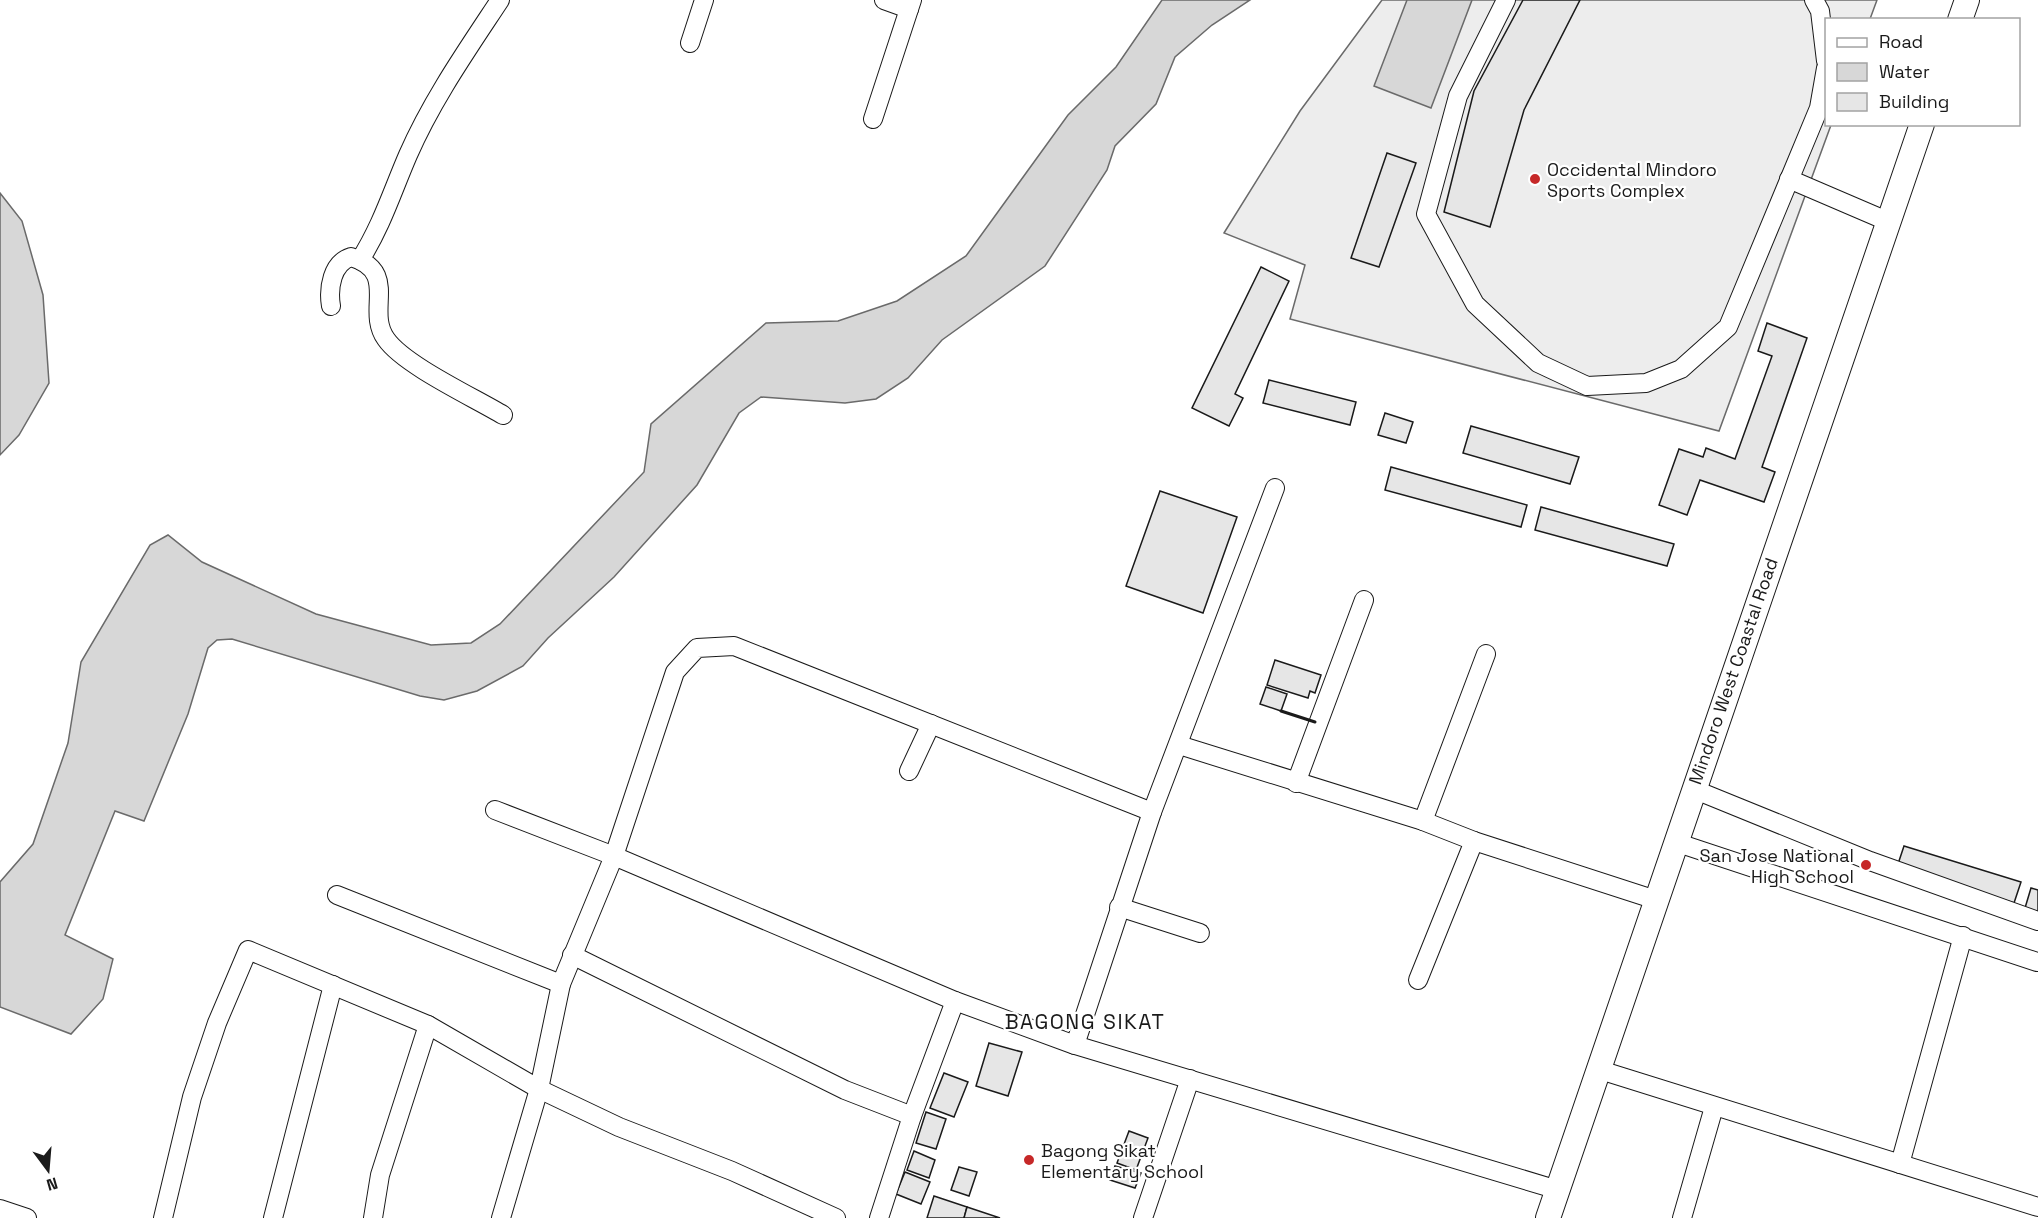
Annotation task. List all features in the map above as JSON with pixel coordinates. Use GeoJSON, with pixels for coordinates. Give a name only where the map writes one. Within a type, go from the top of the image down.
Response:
{"type":"FeatureCollection","features":[{"type":"Feature","properties":{"kind":"main road"},"geometry":{"type":"LineString","coordinates":[[1961,18],[1967,0]]}},
{"type":"Feature","properties":{"kind":"main road","name":"Mindoro West Coastal Road"},"geometry":{"type":"LineString","coordinates":[[1548,1218],[1921,126]]}},
{"type":"Feature","properties":{"kind":"street"},"geometry":{"type":"LineString","coordinates":[[360,260],[384,220],[408,154],[438,97],[500,0]]}},
{"type":"Feature","properties":{"kind":"street"},"geometry":{"type":"LineString","coordinates":[[690,43],[704,0]]}},
{"type":"Feature","properties":{"kind":"street"},"geometry":{"type":"LineString","coordinates":[[873,119],[910,4],[884,0]]}},
{"type":"Feature","properties":{"kind":"street"},"geometry":{"type":"LineString","coordinates":[[1506,0],[1458,96],[1426,214],[1474,304],[1538,363],[1587,386],[1646,383],[1681,369],[1728,327],[1819,108],[1825,78]]}},
{"type":"Feature","properties":{"kind":"street"},"geometry":{"type":"LineString","coordinates":[[1814,0],[1820,11],[1825,47]]}},
{"type":"Feature","properties":{"kind":"street"},"geometry":{"type":"LineString","coordinates":[[1789,179],[1887,221]]}},
{"type":"Feature","properties":{"kind":"street"},"geometry":{"type":"LineString","coordinates":[[331,306],[330,282],[343,262],[351,257],[360,260],[376,273],[379,286],[379,321],[387,341],[407,358],[503,414]]}},
{"type":"Feature","properties":{"kind":"street"},"geometry":{"type":"LineString","coordinates":[[1075,1045],[1152,812],[1179,746],[1275,488]]}},
{"type":"Feature","properties":{"kind":"street"},"geometry":{"type":"LineString","coordinates":[[1296,783],[1364,600]]}},
{"type":"Feature","properties":{"kind":"street"},"geometry":{"type":"LineString","coordinates":[[501,1218],[539,1089],[561,984],[614,856],[675,672],[697,648],[717,645],[734,646],[1152,812]]}},
{"type":"Feature","properties":{"kind":"street"},"geometry":{"type":"LineString","coordinates":[[1423,821],[1486,654]]}},
{"type":"Feature","properties":{"kind":"street"},"geometry":{"type":"LineString","coordinates":[[909,771],[932,724]]}},
{"type":"Feature","properties":{"kind":"street"},"geometry":{"type":"LineString","coordinates":[[1179,746],[1423,821],[1474,841],[1656,900]]}},
{"type":"Feature","properties":{"kind":"street"},"geometry":{"type":"LineString","coordinates":[[1693,789],[1870,861],[2038,921]]}},
{"type":"Feature","properties":{"kind":"street"},"geometry":{"type":"LineString","coordinates":[[495,810],[614,856],[955,1000],[1075,1045],[1558,1190]]}},
{"type":"Feature","properties":{"kind":"street"},"geometry":{"type":"LineString","coordinates":[[1418,980],[1474,841]]}},
{"type":"Feature","properties":{"kind":"street"},"geometry":{"type":"LineString","coordinates":[[1675,842],[2037,962]]}},
{"type":"Feature","properties":{"kind":"street"},"geometry":{"type":"LineString","coordinates":[[337,895],[561,984]]}},
{"type":"Feature","properties":{"kind":"street"},"geometry":{"type":"LineString","coordinates":[[1119,907],[1200,933]]}},
{"type":"Feature","properties":{"kind":"street"},"geometry":{"type":"LineString","coordinates":[[1900,1164],[1963,936]]}},
{"type":"Feature","properties":{"kind":"street"},"geometry":{"type":"LineString","coordinates":[[163,1218],[192,1097],[217,1023],[248,950],[428,1025],[539,1089],[619,1127],[732,1171],[836,1218]]}},
{"type":"Feature","properties":{"kind":"street"},"geometry":{"type":"LineString","coordinates":[[572,955],[834,1085],[912,1116]]}},
{"type":"Feature","properties":{"kind":"street"},"geometry":{"type":"LineString","coordinates":[[273,1218],[333,986]]}},
{"type":"Feature","properties":{"kind":"street"},"geometry":{"type":"LineString","coordinates":[[879,1218],[912,1116],[955,1000]]}},
{"type":"Feature","properties":{"kind":"street"},"geometry":{"type":"LineString","coordinates":[[373,1218],[380,1175],[428,1025]]}},
{"type":"Feature","properties":{"kind":"street"},"geometry":{"type":"LineString","coordinates":[[1600,1070],[2038,1207]]}},
{"type":"Feature","properties":{"kind":"street"},"geometry":{"type":"LineString","coordinates":[[1143,1218],[1191,1079]]}},
{"type":"Feature","properties":{"kind":"street"},"geometry":{"type":"LineString","coordinates":[[1682,1218],[1714,1107]]}},
{"type":"Feature","properties":{"kind":"street"},"geometry":{"type":"LineString","coordinates":[[0,1209],[27,1218]]}},
{"type":"Feature","properties":{"kind":"shaded area","name":"Occidental Mindoro Sports Complex"},"geometry":{"type":"Polygon","coordinates":[[[1382,0],[1877,0],[1870,18],[1825,18],[1825,126],[1831,126],[1719,431],[1290,319],[1305,265],[1224,233],[1300,111],[1382,0]]]}},
{"type":"Feature","properties":{"kind":"water"},"geometry":{"type":"Polygon","coordinates":[[[1162,0],[1250,0],[1212,25],[1175,57],[1156,104],[1115,146],[1107,170],[1045,266],[942,340],[908,378],[876,399],[845,403],[761,397],[739,413],[697,485],[614,577],[548,638],[523,666],[477,691],[444,700],[420,696],[232,639],[217,640],[208,648],[188,714],[144,821],[115,811],[65,935],[113,959],[103,999],[71,1034],[0,1007],[0,882],[33,844],[68,743],[81,662],[150,545],[168,535],[202,562],[316,614],[431,645],[471,643],[500,624],[644,472],[651,424],[766,323],[838,321],[897,301],[966,256],[1068,115],[1116,67],[1162,0]]]}},
{"type":"Feature","properties":{"kind":"water"},"geometry":{"type":"Polygon","coordinates":[[[1407,0],[1472,0],[1431,108],[1374,86],[1407,0]]]}},
{"type":"Feature","properties":{"kind":"water"},"geometry":{"type":"Polygon","coordinates":[[[0,193],[22,221],[43,295],[49,383],[19,435],[0,455],[0,193]]]}},
{"type":"Feature","properties":{"kind":"building"},"geometry":{"type":"Polygon","coordinates":[[[1523,0],[1580,0],[1524,110],[1490,227],[1444,212],[1474,91],[1523,0]]]}},
{"type":"Feature","properties":{"kind":"building"},"geometry":{"type":"Polygon","coordinates":[[[1387,153],[1416,163],[1379,267],[1351,258],[1387,153]]]}},
{"type":"Feature","properties":{"kind":"building"},"geometry":{"type":"Polygon","coordinates":[[[1261,267],[1289,281],[1235,394],[1243,398],[1229,426],[1192,408],[1261,267]]]}},
{"type":"Feature","properties":{"kind":"building"},"geometry":{"type":"Polygon","coordinates":[[[1767,323],[1807,338],[1762,467],[1775,472],[1764,502],[1700,480],[1687,515],[1659,505],[1679,449],[1703,457],[1706,448],[1735,459],[1772,356],[1758,351],[1767,323]]]}},
{"type":"Feature","properties":{"kind":"building"},"geometry":{"type":"Polygon","coordinates":[[[1269,380],[1356,402],[1350,425],[1263,403],[1269,380]]]}},
{"type":"Feature","properties":{"kind":"building"},"geometry":{"type":"Polygon","coordinates":[[[1385,413],[1413,422],[1406,443],[1378,435],[1385,413]]]}},
{"type":"Feature","properties":{"kind":"building"},"geometry":{"type":"Polygon","coordinates":[[[1471,426],[1579,457],[1570,484],[1463,453],[1471,426]]]}},
{"type":"Feature","properties":{"kind":"building"},"geometry":{"type":"Polygon","coordinates":[[[1391,467],[1527,505],[1521,527],[1385,490],[1391,467]]]}},
{"type":"Feature","properties":{"kind":"building"},"geometry":{"type":"Polygon","coordinates":[[[1160,491],[1237,517],[1203,613],[1126,586],[1160,491]]]}},
{"type":"Feature","properties":{"kind":"building"},"geometry":{"type":"Polygon","coordinates":[[[1541,507],[1674,544],[1667,566],[1535,530],[1541,507]]]}},
{"type":"Feature","properties":{"kind":"building"},"geometry":{"type":"Polygon","coordinates":[[[1275,660],[1321,675],[1315,693],[1310,691],[1308,698],[1267,685],[1275,660]]]}},
{"type":"Feature","properties":{"kind":"building"},"geometry":{"type":"Polygon","coordinates":[[[1266,687],[1287,694],[1281,711],[1260,704],[1266,687]]]}},
{"type":"Feature","properties":{"kind":"building"},"geometry":{"type":"Polygon","coordinates":[[[1904,846],[2021,882],[2014,903],[1897,867],[1904,846]]]}},
{"type":"Feature","properties":{"kind":"building"},"geometry":{"type":"Polygon","coordinates":[[[2031,888],[2038,890],[2038,912],[2025,908],[2031,888]]]}},
{"type":"Feature","properties":{"kind":"building"},"geometry":{"type":"Polygon","coordinates":[[[989,1043],[1022,1052],[1008,1096],[976,1086],[989,1043]]]}},
{"type":"Feature","properties":{"kind":"building"},"geometry":{"type":"Polygon","coordinates":[[[944,1073],[968,1082],[954,1117],[930,1108],[944,1073]]]}},
{"type":"Feature","properties":{"kind":"building"},"geometry":{"type":"Polygon","coordinates":[[[926,1112],[946,1119],[936,1149],[916,1143],[926,1112]]]}},
{"type":"Feature","properties":{"kind":"building"},"geometry":{"type":"Polygon","coordinates":[[[1129,1131],[1148,1138],[1136,1170],[1117,1163],[1129,1131]]]}},
{"type":"Feature","properties":{"kind":"building"},"geometry":{"type":"Polygon","coordinates":[[[914,1151],[935,1160],[929,1178],[907,1170],[914,1151]]]}},
{"type":"Feature","properties":{"kind":"building"},"geometry":{"type":"Polygon","coordinates":[[[1115,1166],[1141,1173],[1135,1188],[1110,1180],[1115,1166]]]}},
{"type":"Feature","properties":{"kind":"building"},"geometry":{"type":"Polygon","coordinates":[[[959,1167],[977,1172],[969,1196],[951,1190],[959,1167]]]}},
{"type":"Feature","properties":{"kind":"building"},"geometry":{"type":"Polygon","coordinates":[[[905,1172],[930,1182],[921,1204],[896,1194],[905,1172]]]}},
{"type":"Feature","properties":{"kind":"building"},"geometry":{"type":"Polygon","coordinates":[[[934,1196],[967,1207],[964,1218],[927,1218],[934,1196]]]}},
{"type":"Feature","properties":{"kind":"building"},"geometry":{"type":"Polygon","coordinates":[[[967,1207],[1000,1218],[964,1218],[967,1207]]]}},
{"type":"Feature","properties":{"kind":"wall"},"geometry":{"type":"LineString","coordinates":[[1281,711],[1315,722]]}},
{"type":"Feature","properties":{"kind":"place","name":"Occidental Mindoro Sports Complex"},"geometry":{"type":"Point","coordinates":[1535,179]}},
{"type":"Feature","properties":{"kind":"place","name":"San Jose National High School"},"geometry":{"type":"Point","coordinates":[1866,865]}},
{"type":"Feature","properties":{"kind":"place","name":"Bagong Sikat Elementary School"},"geometry":{"type":"Point","coordinates":[1029,1160]}},
{"type":"Feature","properties":{"kind":"district","name":"BAGONG SIKAT"},"geometry":{"type":"Point","coordinates":[1085,1021]}}]}
